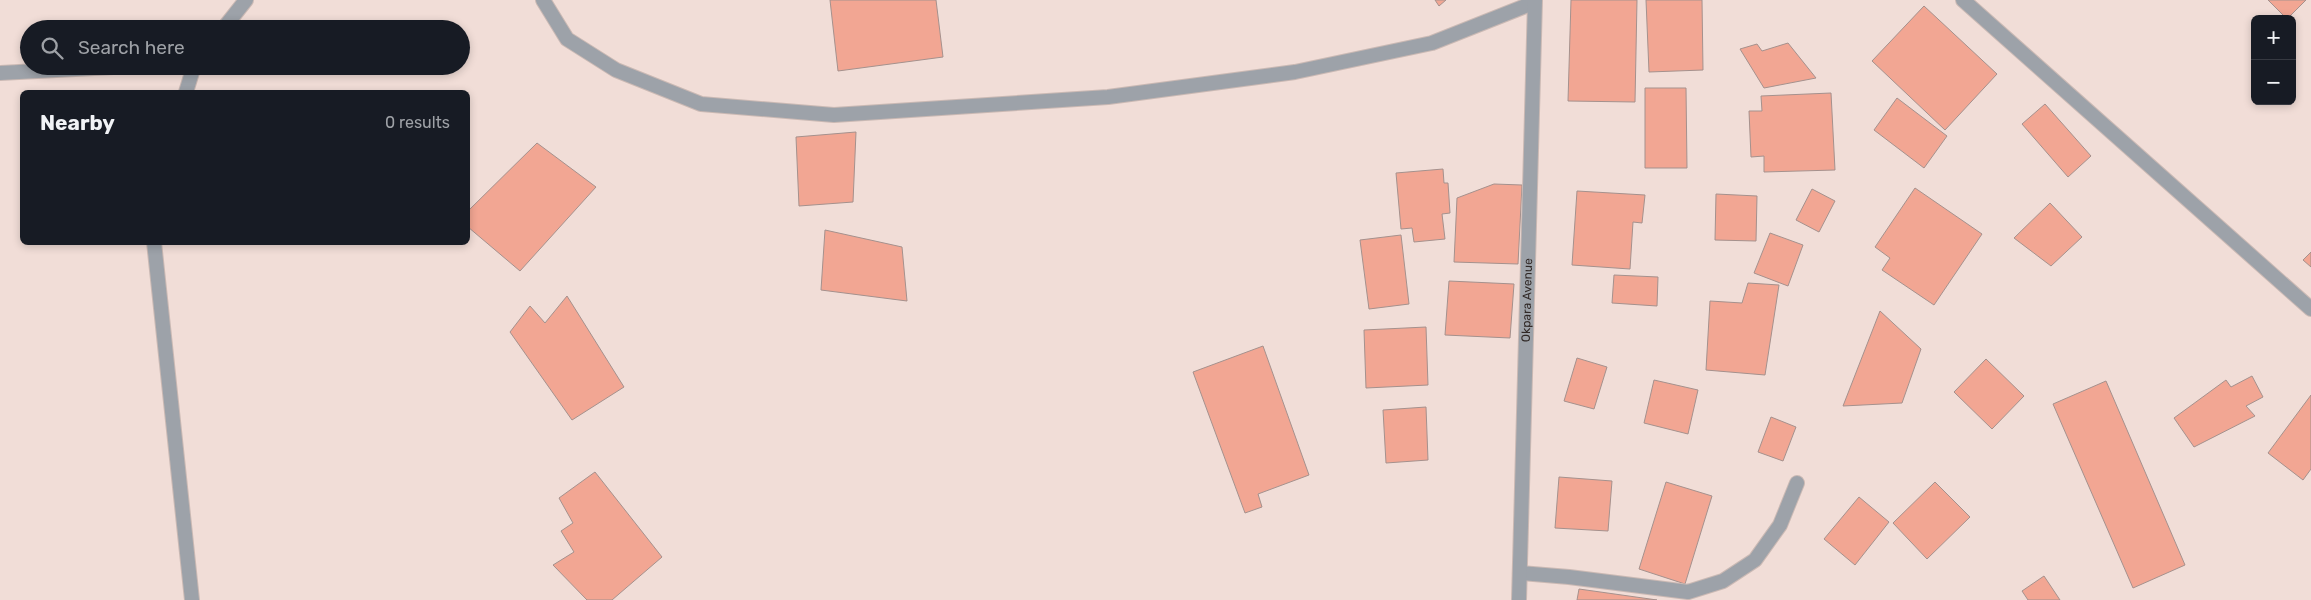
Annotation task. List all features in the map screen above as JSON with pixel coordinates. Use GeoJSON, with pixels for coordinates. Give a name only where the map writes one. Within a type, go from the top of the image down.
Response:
{"type":"FeatureCollection","features":[{"type":"Feature","properties":{"kind":"street"},"geometry":{"type":"LineString","coordinates":[[230,20],[246,0]]}},
{"type":"Feature","properties":{"kind":"street"},"geometry":{"type":"LineString","coordinates":[[543,0],[567,39],[616,70],[701,104],[834,115],[1108,97],[1294,72],[1432,43],[1534,1]]}},
{"type":"Feature","properties":{"kind":"street"},"geometry":{"type":"LineString","coordinates":[[1964,0],[2311,310]]}},
{"type":"Feature","properties":{"kind":"street","name":"Okpara Avenue"},"geometry":{"type":"LineString","coordinates":[[1519,600],[1534,1]]}},
{"type":"Feature","properties":{"kind":"street"},"geometry":{"type":"LineString","coordinates":[[0,73],[20,72]]}},
{"type":"Feature","properties":{"kind":"street"},"geometry":{"type":"LineString","coordinates":[[187,90],[191,75]]}},
{"type":"Feature","properties":{"kind":"street"},"geometry":{"type":"LineString","coordinates":[[154,245],[192,600]]}},
{"type":"Feature","properties":{"kind":"street"},"geometry":{"type":"LineString","coordinates":[[1520,573],[1569,577],[1688,592],[1723,581],[1755,560],[1780,525],[1797,482]]}},
{"type":"Feature","properties":{"kind":"building"},"geometry":{"type":"Polygon","coordinates":[[[830,0],[936,0],[943,57],[838,71],[830,0]]]}},
{"type":"Feature","properties":{"kind":"building"},"geometry":{"type":"Polygon","coordinates":[[[1435,0],[1446,0],[1439,6],[1435,0]]]}},
{"type":"Feature","properties":{"kind":"building"},"geometry":{"type":"Polygon","coordinates":[[[1571,0],[1637,0],[1635,102],[1568,101],[1571,0]]]}},
{"type":"Feature","properties":{"kind":"building"},"geometry":{"type":"Polygon","coordinates":[[[1646,0],[1702,0],[1703,70],[1649,72],[1646,0]]]}},
{"type":"Feature","properties":{"kind":"building"},"geometry":{"type":"Polygon","coordinates":[[[2268,0],[2306,0],[2291,15],[2283,15],[2268,0]]]}},
{"type":"Feature","properties":{"kind":"building"},"geometry":{"type":"Polygon","coordinates":[[[1924,6],[1997,74],[1945,130],[1872,61],[1924,6]]]}},
{"type":"Feature","properties":{"kind":"building"},"geometry":{"type":"Polygon","coordinates":[[[1788,43],[1816,78],[1764,88],[1740,49],[1757,44],[1762,51],[1788,43]]]}},
{"type":"Feature","properties":{"kind":"building"},"geometry":{"type":"Polygon","coordinates":[[[1645,88],[1686,88],[1687,168],[1645,168],[1645,88]]]}},
{"type":"Feature","properties":{"kind":"building"},"geometry":{"type":"Polygon","coordinates":[[[1831,93],[1835,170],[1764,172],[1764,156],[1751,157],[1749,111],[1762,111],[1761,96],[1831,93]]]}},
{"type":"Feature","properties":{"kind":"building"},"geometry":{"type":"Polygon","coordinates":[[[1897,98],[1947,136],[1924,168],[1874,130],[1897,98]]]}},
{"type":"Feature","properties":{"kind":"building"},"geometry":{"type":"Polygon","coordinates":[[[2045,104],[2091,156],[2068,177],[2022,124],[2045,104]]]}},
{"type":"Feature","properties":{"kind":"building"},"geometry":{"type":"Polygon","coordinates":[[[856,132],[853,202],[799,206],[796,137],[856,132]]]}},
{"type":"Feature","properties":{"kind":"building"},"geometry":{"type":"Polygon","coordinates":[[[537,143],[596,187],[520,271],[470,229],[470,209],[537,143]]]}},
{"type":"Feature","properties":{"kind":"building"},"geometry":{"type":"Polygon","coordinates":[[[1443,169],[1444,183],[1448,183],[1450,213],[1442,214],[1445,239],[1414,242],[1412,228],[1401,229],[1396,173],[1443,169]]]}},
{"type":"Feature","properties":{"kind":"building"},"geometry":{"type":"Polygon","coordinates":[[[1494,184],[1522,185],[1518,264],[1454,262],[1457,198],[1494,184]]]}},
{"type":"Feature","properties":{"kind":"building"},"geometry":{"type":"Polygon","coordinates":[[[1915,188],[1982,234],[1934,305],[1882,270],[1890,258],[1875,247],[1915,188]]]}},
{"type":"Feature","properties":{"kind":"building"},"geometry":{"type":"Polygon","coordinates":[[[1812,189],[1835,201],[1819,232],[1796,220],[1812,189]]]}},
{"type":"Feature","properties":{"kind":"building"},"geometry":{"type":"Polygon","coordinates":[[[1577,191],[1645,195],[1642,223],[1633,222],[1630,269],[1572,265],[1577,191]]]}},
{"type":"Feature","properties":{"kind":"building"},"geometry":{"type":"Polygon","coordinates":[[[1716,194],[1757,196],[1756,241],[1715,240],[1716,194]]]}},
{"type":"Feature","properties":{"kind":"building"},"geometry":{"type":"Polygon","coordinates":[[[2050,203],[2082,237],[2051,266],[2014,238],[2050,203]]]}},
{"type":"Feature","properties":{"kind":"building"},"geometry":{"type":"Polygon","coordinates":[[[825,230],[902,247],[907,301],[821,290],[825,230]]]}},
{"type":"Feature","properties":{"kind":"building"},"geometry":{"type":"Polygon","coordinates":[[[1770,233],[1803,245],[1788,286],[1754,273],[1770,233]]]}},
{"type":"Feature","properties":{"kind":"building"},"geometry":{"type":"Polygon","coordinates":[[[1401,235],[1409,304],[1369,309],[1360,240],[1401,235]]]}},
{"type":"Feature","properties":{"kind":"building"},"geometry":{"type":"Polygon","coordinates":[[[2311,252],[2311,267],[2303,260],[2311,252]]]}},
{"type":"Feature","properties":{"kind":"building"},"geometry":{"type":"Polygon","coordinates":[[[1614,275],[1658,277],[1657,306],[1612,303],[1614,275]]]}},
{"type":"Feature","properties":{"kind":"building"},"geometry":{"type":"Polygon","coordinates":[[[1449,281],[1514,284],[1510,338],[1445,335],[1449,281]]]}},
{"type":"Feature","properties":{"kind":"building"},"geometry":{"type":"Polygon","coordinates":[[[1748,283],[1779,285],[1765,375],[1706,370],[1710,301],[1742,303],[1748,283]]]}},
{"type":"Feature","properties":{"kind":"building"},"geometry":{"type":"Polygon","coordinates":[[[567,296],[624,387],[572,420],[510,332],[530,306],[545,323],[567,296]]]}},
{"type":"Feature","properties":{"kind":"building"},"geometry":{"type":"Polygon","coordinates":[[[1880,311],[1921,349],[1902,403],[1843,406],[1880,311]]]}},
{"type":"Feature","properties":{"kind":"building"},"geometry":{"type":"Polygon","coordinates":[[[1426,327],[1428,385],[1366,388],[1364,330],[1426,327]]]}},
{"type":"Feature","properties":{"kind":"building"},"geometry":{"type":"Polygon","coordinates":[[[1263,346],[1309,475],[1258,494],[1262,507],[1245,513],[1193,372],[1263,346]]]}},
{"type":"Feature","properties":{"kind":"building"},"geometry":{"type":"Polygon","coordinates":[[[1577,358],[1607,367],[1594,409],[1564,401],[1577,358]]]}},
{"type":"Feature","properties":{"kind":"building"},"geometry":{"type":"Polygon","coordinates":[[[1986,359],[2024,396],[1992,429],[1954,392],[1986,359]]]}},
{"type":"Feature","properties":{"kind":"building"},"geometry":{"type":"Polygon","coordinates":[[[2252,376],[2263,397],[2246,406],[2255,416],[2194,447],[2174,418],[2226,380],[2231,387],[2252,376]]]}},
{"type":"Feature","properties":{"kind":"building"},"geometry":{"type":"Polygon","coordinates":[[[1654,380],[1698,390],[1688,434],[1644,423],[1654,380]]]}},
{"type":"Feature","properties":{"kind":"building"},"geometry":{"type":"Polygon","coordinates":[[[2106,381],[2185,565],[2133,588],[2053,404],[2106,381]]]}},
{"type":"Feature","properties":{"kind":"building"},"geometry":{"type":"Polygon","coordinates":[[[2311,395],[2311,469],[2303,480],[2268,453],[2311,395]]]}},
{"type":"Feature","properties":{"kind":"building"},"geometry":{"type":"Polygon","coordinates":[[[1426,407],[1428,460],[1386,463],[1383,410],[1426,407]]]}},
{"type":"Feature","properties":{"kind":"building"},"geometry":{"type":"Polygon","coordinates":[[[1771,417],[1796,427],[1783,461],[1758,452],[1771,417]]]}},
{"type":"Feature","properties":{"kind":"building"},"geometry":{"type":"Polygon","coordinates":[[[595,472],[662,557],[612,600],[587,600],[553,565],[574,552],[561,531],[573,523],[559,498],[595,472]]]}},
{"type":"Feature","properties":{"kind":"building"},"geometry":{"type":"Polygon","coordinates":[[[1559,477],[1612,481],[1608,531],[1555,528],[1559,477]]]}},
{"type":"Feature","properties":{"kind":"building"},"geometry":{"type":"Polygon","coordinates":[[[1666,482],[1712,496],[1685,584],[1639,569],[1666,482]]]}},
{"type":"Feature","properties":{"kind":"building"},"geometry":{"type":"Polygon","coordinates":[[[1935,482],[1970,517],[1927,559],[1893,523],[1935,482]]]}},
{"type":"Feature","properties":{"kind":"building"},"geometry":{"type":"Polygon","coordinates":[[[1859,497],[1889,522],[1855,565],[1824,539],[1859,497]]]}},
{"type":"Feature","properties":{"kind":"building"},"geometry":{"type":"Polygon","coordinates":[[[2044,576],[2060,600],[2028,600],[2022,591],[2044,576]]]}},
{"type":"Feature","properties":{"kind":"building"},"geometry":{"type":"Polygon","coordinates":[[[1579,589],[1657,600],[1577,600],[1579,589]]]}}]}
